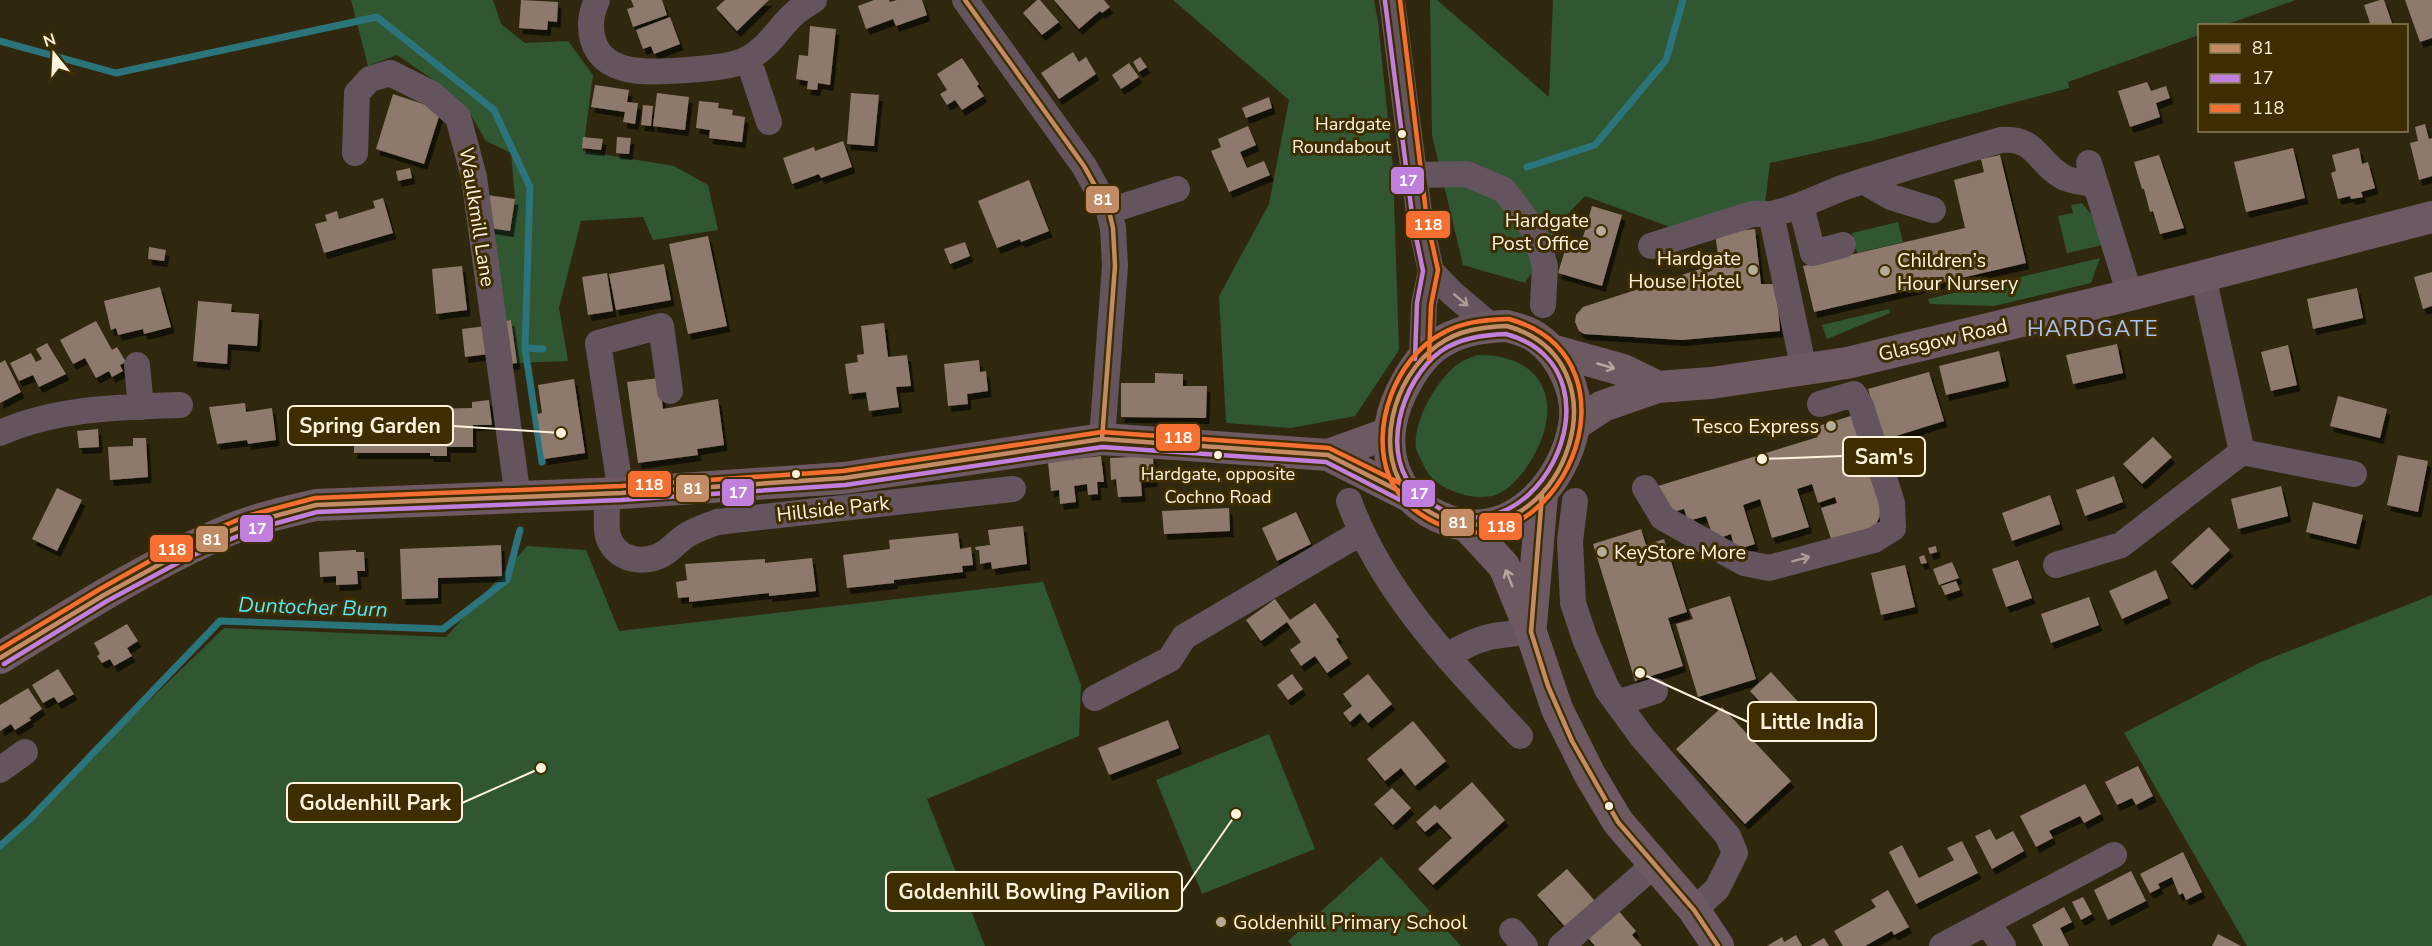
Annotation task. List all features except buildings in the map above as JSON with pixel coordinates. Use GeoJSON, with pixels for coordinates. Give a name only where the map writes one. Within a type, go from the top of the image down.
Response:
{"type":"FeatureCollection","features":[{"type":"Feature","properties":{"kind":"main road","name":"Glasgow Road"},"geometry":{"type":"LineString","coordinates":[[1574,425],[1603,406],[1658,387],[1711,383],[1847,363],[2130,295],[2432,217]]}},
{"type":"Feature","properties":{"kind":"main road"},"geometry":{"type":"LineString","coordinates":[[0,658],[134,577],[212,537],[270,516],[325,505],[614,494],[844,478],[1102,439],[1328,455],[1409,496],[1432,513],[1466,525],[1480,525],[1506,519],[1531,505],[1542,495],[1557,470],[1574,425],[1572,393],[1564,371],[1551,350],[1535,336],[1521,330],[1507,326],[1492,327],[1456,334],[1443,341],[1422,359],[1402,390],[1395,407],[1389,434],[1391,463],[1395,475],[1409,496]]}},
{"type":"Feature","properties":{"kind":"main road"},"geometry":{"type":"LineString","coordinates":[[1551,350],[1623,370],[1658,387]]}},
{"type":"Feature","properties":{"kind":"main road"},"geometry":{"type":"LineString","coordinates":[[1328,455],[1389,434]]}},
{"type":"Feature","properties":{"kind":"main road"},"geometry":{"type":"LineString","coordinates":[[1531,632],[1542,495]]}},
{"type":"Feature","properties":{"kind":"main road"},"geometry":{"type":"LineString","coordinates":[[1466,525],[1504,566],[1531,632],[1557,709],[1590,775],[1618,822],[1694,910],[1718,946]]}},
{"type":"Feature","properties":{"kind":"street"},"geometry":{"type":"LineString","coordinates":[[597,0],[592,10],[591,31],[595,47],[605,60],[627,69],[652,72],[706,69],[748,59],[771,42],[795,14],[814,0]]}},
{"type":"Feature","properties":{"kind":"street"},"geometry":{"type":"LineString","coordinates":[[965,0],[1084,165],[1109,211],[1113,228],[1115,266],[1102,439]]}},
{"type":"Feature","properties":{"kind":"street"},"geometry":{"type":"LineString","coordinates":[[1392,0],[1420,221],[1431,271],[1424,304],[1422,359]]}},
{"type":"Feature","properties":{"kind":"street"},"geometry":{"type":"LineString","coordinates":[[748,59],[769,122]]}},
{"type":"Feature","properties":{"kind":"street","name":"Waulkmill Lane"},"geometry":{"type":"LineString","coordinates":[[354,153],[357,93],[370,79],[390,73],[432,94],[459,117],[474,177],[518,498]]}},
{"type":"Feature","properties":{"kind":"street"},"geometry":{"type":"LineString","coordinates":[[1651,246],[1752,214],[1771,214],[1801,206],[1818,196],[2001,140],[2016,138],[2031,147],[2063,177],[2092,174],[2130,295]]}},
{"type":"Feature","properties":{"kind":"street"},"geometry":{"type":"LineString","coordinates":[[1414,175],[1467,174],[1504,190],[1534,230],[1545,266],[1544,305]]}},
{"type":"Feature","properties":{"kind":"street"},"geometry":{"type":"LineString","coordinates":[[1863,182],[1892,197],[1933,210]]}},
{"type":"Feature","properties":{"kind":"street"},"geometry":{"type":"LineString","coordinates":[[1109,211],[1177,189]]}},
{"type":"Feature","properties":{"kind":"street"},"geometry":{"type":"LineString","coordinates":[[1801,206],[1813,253],[1843,245]]}},
{"type":"Feature","properties":{"kind":"street"},"geometry":{"type":"LineString","coordinates":[[1771,214],[1804,370]]}},
{"type":"Feature","properties":{"kind":"street"},"geometry":{"type":"LineString","coordinates":[[1431,271],[1452,293],[1492,327]]}},
{"type":"Feature","properties":{"kind":"street"},"geometry":{"type":"LineString","coordinates":[[2203,276],[2242,452]]}},
{"type":"Feature","properties":{"kind":"street","name":"Hillside Park"},"geometry":{"type":"LineString","coordinates":[[670,391],[661,326],[598,343],[614,494],[608,536],[616,550],[629,559],[646,559],[665,552],[676,541],[717,522],[1013,489]]}},
{"type":"Feature","properties":{"kind":"street"},"geometry":{"type":"LineString","coordinates":[[1645,488],[1663,518],[1744,563],[1769,568],[1874,540],[1893,528],[1892,503],[1877,451],[1854,394],[1847,363]]}},
{"type":"Feature","properties":{"kind":"street"},"geometry":{"type":"LineString","coordinates":[[137,365],[141,407]]}},
{"type":"Feature","properties":{"kind":"street"},"geometry":{"type":"LineString","coordinates":[[1820,404],[1854,394]]}},
{"type":"Feature","properties":{"kind":"street"},"geometry":{"type":"LineString","coordinates":[[0,433],[44,417],[180,405]]}},
{"type":"Feature","properties":{"kind":"street"},"geometry":{"type":"LineString","coordinates":[[2056,565],[2121,545],[2242,452],[2354,474]]}},
{"type":"Feature","properties":{"kind":"street"},"geometry":{"type":"LineString","coordinates":[[1349,501],[1360,532],[1401,600],[1446,656],[1520,736]]}},
{"type":"Feature","properties":{"kind":"street"},"geometry":{"type":"LineString","coordinates":[[1575,501],[1570,542],[1573,603],[1585,639],[1607,689],[1642,737],[1728,836],[1735,853],[1717,889],[1694,910]]}},
{"type":"Feature","properties":{"kind":"street"},"geometry":{"type":"LineString","coordinates":[[1095,698],[1170,659],[1185,638],[1360,532]]}},
{"type":"Feature","properties":{"kind":"street"},"geometry":{"type":"LineString","coordinates":[[1446,656],[1472,641],[1494,634],[1531,632]]}},
{"type":"Feature","properties":{"kind":"street"},"geometry":{"type":"LineString","coordinates":[[1617,703],[1654,691]]}},
{"type":"Feature","properties":{"kind":"street"},"geometry":{"type":"LineString","coordinates":[[0,770],[25,752]]}},
{"type":"Feature","properties":{"kind":"street"},"geometry":{"type":"LineString","coordinates":[[1942,946],[2114,855]]}},
{"type":"Feature","properties":{"kind":"street"},"geometry":{"type":"LineString","coordinates":[[1561,946],[1654,865]]}},
{"type":"Feature","properties":{"kind":"street"},"geometry":{"type":"LineString","coordinates":[[1987,922],[2003,946]]}},
{"type":"Feature","properties":{"kind":"green space"},"geometry":{"type":"Polygon","coordinates":[[[351,0],[493,0],[501,24],[525,43],[568,41],[593,75],[583,151],[674,166],[708,185],[718,230],[653,240],[643,217],[581,221],[559,308],[568,361],[517,363],[511,320],[495,322],[483,227],[510,231],[515,199],[511,153],[486,141],[469,112],[435,81],[397,55],[368,66],[351,0]]]}},
{"type":"Feature","properties":{"kind":"green space"},"geometry":{"type":"Polygon","coordinates":[[[1173,0],[1374,0],[1393,169],[1399,350],[1355,416],[1291,428],[1226,423],[1219,296],[1269,204],[1289,100],[1173,0]]]}},
{"type":"Feature","properties":{"kind":"green space"},"geometry":{"type":"Polygon","coordinates":[[[1430,0],[1437,0],[1549,97],[1553,0],[2296,0],[2228,24],[2198,24],[2198,35],[2068,82],[2069,88],[1871,141],[1770,163],[1765,204],[1670,227],[1585,196],[1568,214],[1525,283],[1463,265],[1432,135],[1430,0]]]}},
{"type":"Feature","properties":{"kind":"green space"},"geometry":{"type":"Polygon","coordinates":[[[2082,203],[2091,214],[2103,245],[2067,253],[2058,216],[2073,213],[2071,205],[2082,203]]]}},
{"type":"Feature","properties":{"kind":"green space"},"geometry":{"type":"Polygon","coordinates":[[[1898,222],[1903,242],[1857,253],[1852,233],[1898,222]]]}},
{"type":"Feature","properties":{"kind":"green space"},"geometry":{"type":"Polygon","coordinates":[[[2100,258],[2091,283],[1994,306],[1930,304],[1928,299],[2100,258]]]}},
{"type":"Feature","properties":{"kind":"green space"},"geometry":{"type":"Polygon","coordinates":[[[1889,309],[1890,313],[1827,339],[1822,325],[1889,309]]]}},
{"type":"Feature","properties":{"kind":"green space"},"geometry":{"type":"Polygon","coordinates":[[[1478,355],[1504,358],[1523,366],[1537,377],[1545,393],[1547,411],[1545,430],[1537,451],[1524,471],[1506,489],[1486,497],[1464,495],[1440,485],[1427,472],[1416,448],[1418,425],[1436,388],[1453,368],[1478,355]]]}},
{"type":"Feature","properties":{"kind":"green space"},"geometry":{"type":"Polygon","coordinates":[[[527,546],[586,550],[619,631],[1043,582],[1081,685],[1079,736],[927,799],[985,946],[0,946],[0,845],[224,628],[446,637],[527,546]]]}},
{"type":"Feature","properties":{"kind":"green space"},"geometry":{"type":"Polygon","coordinates":[[[2432,595],[2432,946],[2247,946],[2124,733],[2261,662],[2432,595]]]}},
{"type":"Feature","properties":{"kind":"green space"},"geometry":{"type":"Polygon","coordinates":[[[1269,734],[1315,849],[1202,894],[1156,780],[1269,734]]]}},
{"type":"Feature","properties":{"kind":"green space"},"geometry":{"type":"Polygon","coordinates":[[[1381,857],[1461,946],[1292,946],[1288,941],[1381,857]]]}},
{"type":"Feature","properties":{"kind":"waterway"},"geometry":{"type":"LineString","coordinates":[[1527,167],[1595,145],[1666,60],[1683,0]]}},
{"type":"Feature","properties":{"kind":"waterway"},"geometry":{"type":"LineString","coordinates":[[0,41],[116,73],[377,17],[494,110],[530,187],[525,348],[542,462]]}},
{"type":"Feature","properties":{"kind":"waterway"},"geometry":{"type":"LineString","coordinates":[[525,348],[543,349]]}},
{"type":"Feature","properties":{"kind":"waterway","name":"Duntocher Burn"},"geometry":{"type":"LineString","coordinates":[[0,846],[29,820],[220,621],[443,629],[507,580],[520,530]]}},
{"type":"Feature","properties":{"kind":"transit line","name":"81"},"geometry":{"type":"LineString","coordinates":[[965,0],[1084,166],[1109,211],[1113,228],[1115,266],[1102,439]]}},
{"type":"Feature","properties":{"kind":"transit line","name":"118"},"geometry":{"type":"LineString","coordinates":[[1400,0],[1427,220],[1438,270],[1431,305],[1429,359]]}},
{"type":"Feature","properties":{"kind":"transit line","name":"17"},"geometry":{"type":"LineString","coordinates":[[1385,1],[1413,222],[1423,271],[1417,303],[1415,359]]}},
{"type":"Feature","properties":{"kind":"transit line","name":"118"},"geometry":{"type":"LineString","coordinates":[[1507,319],[1465,324],[1441,334],[1425,345],[1411,360],[1399,377],[1391,396],[1385,417],[1383,437],[1384,457],[1389,476],[1397,491],[1408,504],[1421,515],[1436,523],[1480,532],[1518,521],[1550,494],[1572,458],[1581,417],[1576,376],[1552,342],[1509,319]]}},
{"type":"Feature","properties":{"kind":"transit line","name":"81"},"geometry":{"type":"LineString","coordinates":[[1507,326],[1545,345],[1566,374],[1574,409],[1569,445],[1553,479],[1529,506],[1497,522],[1452,522],[1421,506],[1411,497],[1399,480],[1392,460],[1390,439],[1393,417],[1399,396],[1409,376],[1422,359],[1438,345],[1471,330],[1507,326]]}},
{"type":"Feature","properties":{"kind":"transit line","name":"17"},"geometry":{"type":"LineString","coordinates":[[1506,334],[1545,355],[1563,388],[1565,425],[1553,462],[1529,494],[1498,513],[1460,516],[1420,495],[1407,479],[1400,461],[1397,441],[1399,420],[1405,400],[1415,381],[1427,364],[1441,351],[1472,338],[1506,334]]}},
{"type":"Feature","properties":{"kind":"transit line","name":"118"},"geometry":{"type":"LineString","coordinates":[[0,649],[180,544],[247,516],[315,498],[621,486],[843,471],[1102,432],[1329,448],[1412,489]]}},
{"type":"Feature","properties":{"kind":"transit line","name":"81"},"geometry":{"type":"LineString","coordinates":[[0,658],[104,595],[184,551],[249,523],[316,505],[621,493],[844,478],[1102,439],[1328,455],[1409,496]]}},
{"type":"Feature","properties":{"kind":"transit line","name":"17"},"geometry":{"type":"LineString","coordinates":[[4,664],[107,601],[187,558],[252,530],[317,512],[621,500],[845,485],[1102,447],[1326,462],[1406,503]]}},
{"type":"Feature","properties":{"kind":"transit line","name":"81"},"geometry":{"type":"LineString","coordinates":[[1542,495],[1531,632],[1548,686],[1572,741],[1618,822],[1694,910],[1718,946]]}},
{"type":"Feature","properties":{"kind":"place","name":"Hardgate Roundabout"},"geometry":{"type":"Point","coordinates":[1402,134]}},
{"type":"Feature","properties":{"kind":"place","name":"Hardgate Post Office"},"geometry":{"type":"Point","coordinates":[1601,231]}},
{"type":"Feature","properties":{"kind":"place","name":"Hardgate House Hotel"},"geometry":{"type":"Point","coordinates":[1753,270]}},
{"type":"Feature","properties":{"kind":"place","name":"Children’s Hour Nursery"},"geometry":{"type":"Point","coordinates":[1885,271]}},
{"type":"Feature","properties":{"kind":"place","name":"Tesco Express"},"geometry":{"type":"Point","coordinates":[1831,426]}},
{"type":"Feature","properties":{"kind":"place","name":"Spring Garden"},"geometry":{"type":"Point","coordinates":[561,433]}},
{"type":"Feature","properties":{"kind":"place","name":"Hardgate, opposite Cochno Road"},"geometry":{"type":"Point","coordinates":[1218,455]}},
{"type":"Feature","properties":{"kind":"place","name":"Sam's"},"geometry":{"type":"Point","coordinates":[1762,459]}},
{"type":"Feature","properties":{"kind":"place","name":"KeyStore More"},"geometry":{"type":"Point","coordinates":[1602,552]}},
{"type":"Feature","properties":{"kind":"place","name":"Little India"},"geometry":{"type":"Point","coordinates":[1640,673]}},
{"type":"Feature","properties":{"kind":"place","name":"Goldenhill Park"},"geometry":{"type":"Point","coordinates":[541,768]}},
{"type":"Feature","properties":{"kind":"place","name":"Goldenhill Bowling Pavilion"},"geometry":{"type":"Point","coordinates":[1236,814]}},
{"type":"Feature","properties":{"kind":"place","name":"Goldenhill Primary School"},"geometry":{"type":"Point","coordinates":[1221,922]}},
{"type":"Feature","properties":{"kind":"district","name":"HARDGATE"},"geometry":{"type":"Point","coordinates":[2093,329]}}]}
